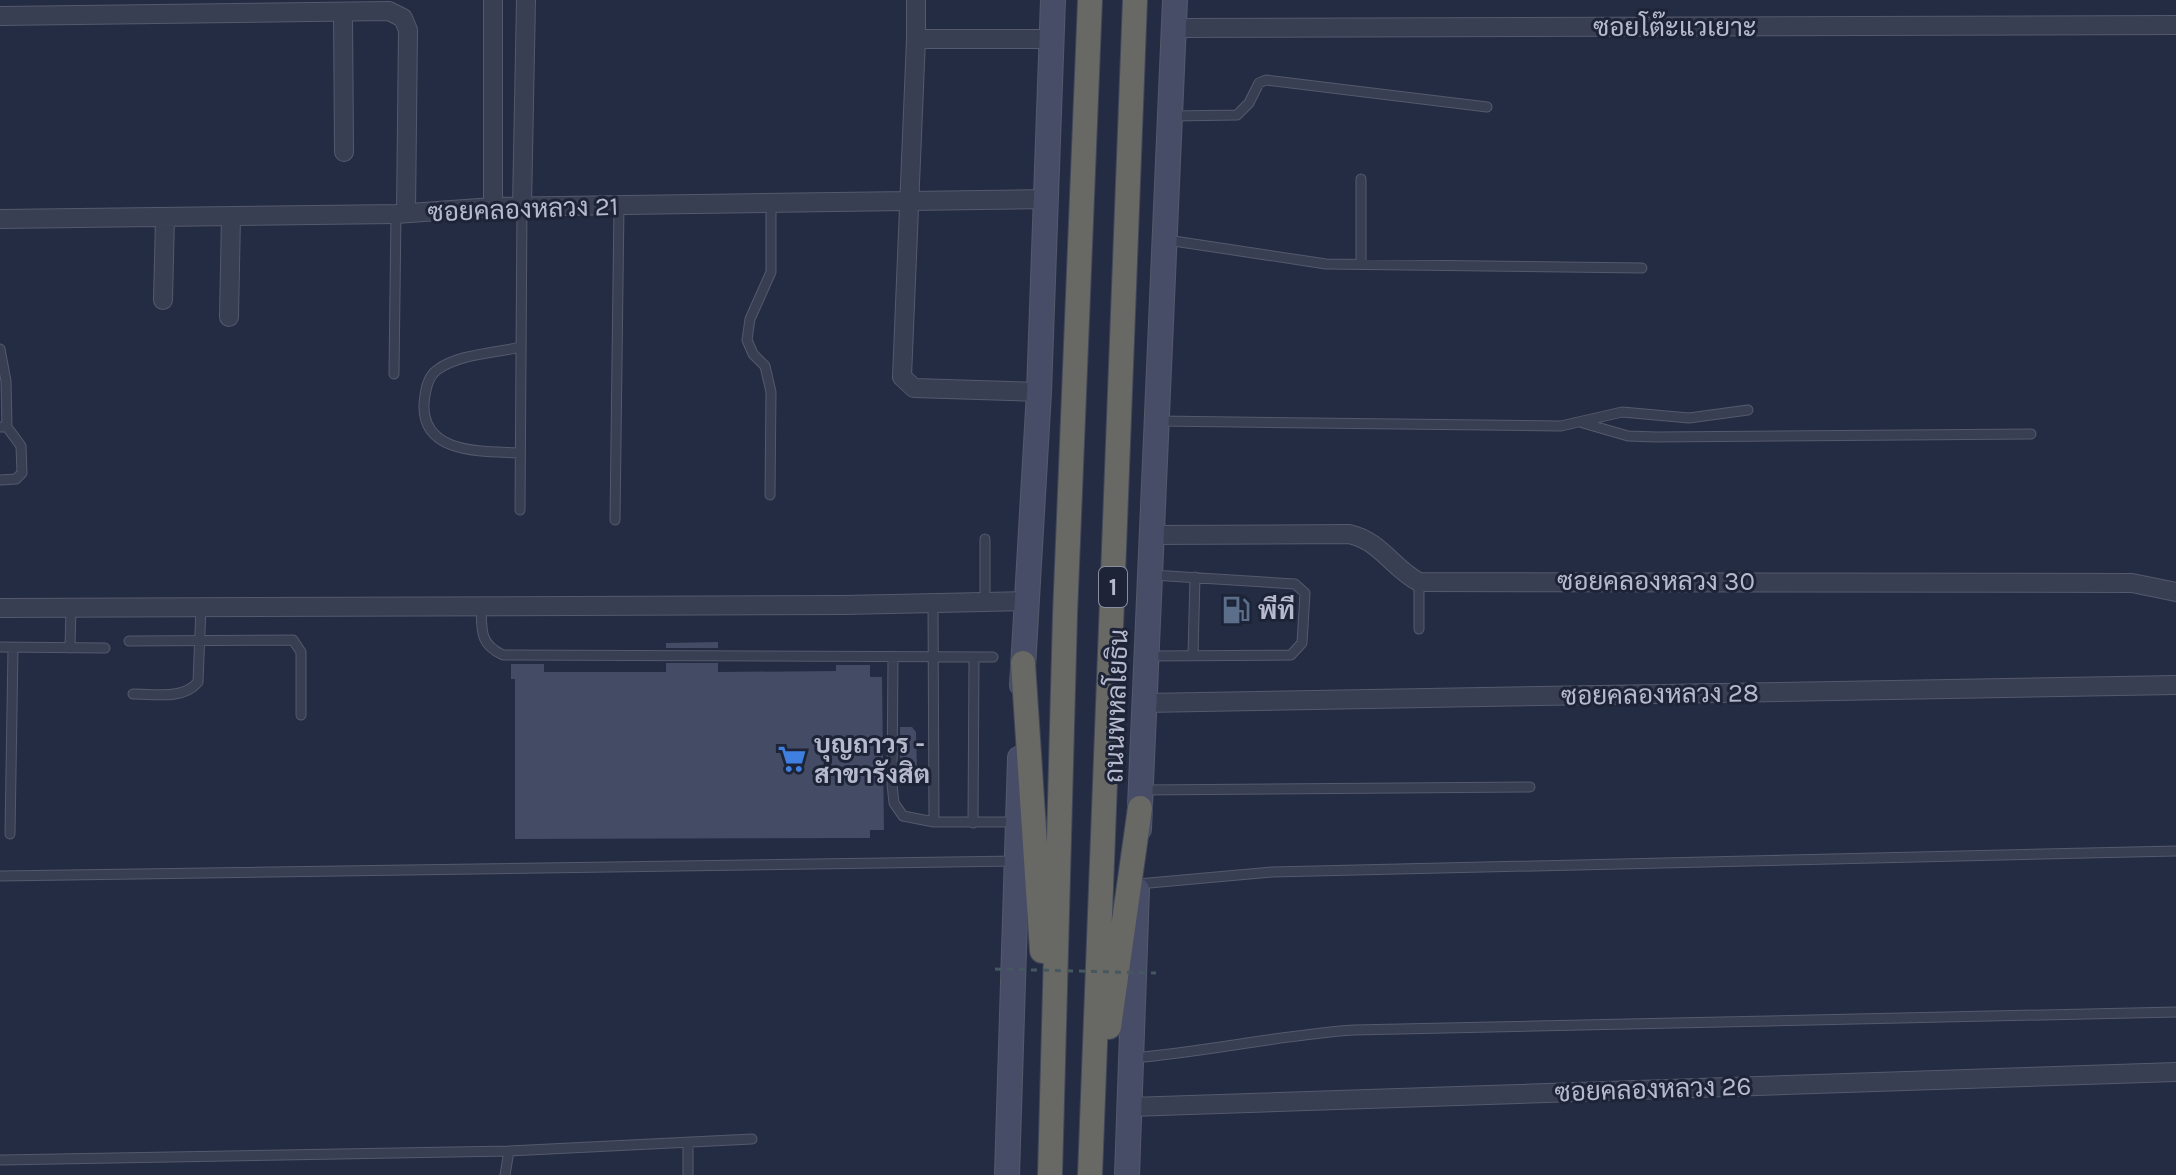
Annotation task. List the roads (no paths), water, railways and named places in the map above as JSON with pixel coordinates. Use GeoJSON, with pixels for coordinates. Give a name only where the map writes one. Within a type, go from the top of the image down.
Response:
{"type":"FeatureCollection","features":[{"type":"Feature","properties":{"kind":"highway","name":"ถนนพหลโยธิน"},"geometry":{"type":"LineString","coordinates":[[1050,1175],[1065,615],[1090,0]]}},
{"type":"Feature","properties":{"kind":"highway","name":"ถนนพหลโยธิน"},"geometry":{"type":"LineString","coordinates":[[1090,1168],[1135,0]]}},
{"type":"Feature","properties":{"kind":"highway"},"geometry":{"type":"LineString","coordinates":[[1023,663],[1052,1101]]}},
{"type":"Feature","properties":{"kind":"highway"},"geometry":{"type":"LineString","coordinates":[[1090,1168],[1141,799]]}},
{"type":"Feature","properties":{"kind":"main road"},"geometry":{"type":"LineString","coordinates":[[1007,1175],[1023,663],[1039,392],[1053,0]]}},
{"type":"Feature","properties":{"kind":"main road","name":"ถนนพหลโยธิน"},"geometry":{"type":"LineString","coordinates":[[1127,1175],[1149,574],[1175,0]]}},
{"type":"Feature","properties":{"kind":"street"},"geometry":{"type":"LineString","coordinates":[[493,0],[493,207]]}},
{"type":"Feature","properties":{"kind":"street"},"geometry":{"type":"LineString","coordinates":[[522,206],[526,0]]}},
{"type":"Feature","properties":{"kind":"street"},"geometry":{"type":"LineString","coordinates":[[916,0],[902,377],[914,388],[1039,392]]}},
{"type":"Feature","properties":{"kind":"street"},"geometry":{"type":"LineString","coordinates":[[0,16],[137,7],[353,8],[389,11],[403,18],[408,30],[401,214]]}},
{"type":"Feature","properties":{"kind":"street"},"geometry":{"type":"LineString","coordinates":[[344,152],[353,8]]}},
{"type":"Feature","properties":{"kind":"street","name":"ซอยโต๊ะแวเยาะ"},"geometry":{"type":"LineString","coordinates":[[1174,28],[2176,25]]}},
{"type":"Feature","properties":{"kind":"street"},"geometry":{"type":"LineString","coordinates":[[916,39],[1051,39]]}},
{"type":"Feature","properties":{"kind":"street","name":"ซอยคลองหลวง 21"},"geometry":{"type":"LineString","coordinates":[[0,219],[401,214],[522,206],[910,204],[1045,199]]}},
{"type":"Feature","properties":{"kind":"street"},"geometry":{"type":"LineString","coordinates":[[229,317],[231,216]]}},
{"type":"Feature","properties":{"kind":"street"},"geometry":{"type":"LineString","coordinates":[[163,300],[165,218]]}},
{"type":"Feature","properties":{"kind":"street"},"geometry":{"type":"LineString","coordinates":[[1151,535],[1349,534],[1378,545],[1408,576],[1419,582]]}},
{"type":"Feature","properties":{"kind":"street","name":"ซอยคลองหลวง 30"},"geometry":{"type":"LineString","coordinates":[[1419,582],[2132,583],[2176,592]]}},
{"type":"Feature","properties":{"kind":"street"},"geometry":{"type":"LineString","coordinates":[[0,608],[1027,601]]}},
{"type":"Feature","properties":{"kind":"street","name":"ซอยคลองหลวง 28"},"geometry":{"type":"LineString","coordinates":[[1144,703],[2176,685]]}},
{"type":"Feature","properties":{"kind":"street","name":"ซอยคลองหลวง 26"},"geometry":{"type":"LineString","coordinates":[[1130,1107],[2176,1072]]}},
{"type":"Feature","properties":{"kind":"lane"},"geometry":{"type":"LineString","coordinates":[[1170,116],[1237,115],[1249,103],[1259,83],[1266,80],[1487,107]]}},
{"type":"Feature","properties":{"kind":"lane"},"geometry":{"type":"LineString","coordinates":[[1361,179],[1361,264]]}},
{"type":"Feature","properties":{"kind":"lane"},"geometry":{"type":"LineString","coordinates":[[770,495],[771,392],[765,366],[753,354],[747,340],[750,319],[771,272],[771,204]]}},
{"type":"Feature","properties":{"kind":"lane"},"geometry":{"type":"LineString","coordinates":[[615,520],[619,205]]}},
{"type":"Feature","properties":{"kind":"lane"},"geometry":{"type":"LineString","coordinates":[[520,510],[522,206]]}},
{"type":"Feature","properties":{"kind":"lane"},"geometry":{"type":"LineString","coordinates":[[394,374],[401,214]]}},
{"type":"Feature","properties":{"kind":"lane"},"geometry":{"type":"LineString","coordinates":[[1163,239],[1294,261],[1642,268]]}},
{"type":"Feature","properties":{"kind":"lane"},"geometry":{"type":"LineString","coordinates":[[520,453],[467,450],[434,436],[425,425],[424,402],[428,381],[436,370],[454,362],[521,347]]}},
{"type":"Feature","properties":{"kind":"lane"},"geometry":{"type":"LineString","coordinates":[[0,349],[6,381],[3,427],[21,446],[22,473],[16,479],[0,480]]}},
{"type":"Feature","properties":{"kind":"lane"},"geometry":{"type":"LineString","coordinates":[[1156,421],[1277,425],[1583,423],[1622,412],[1689,418],[1748,410]]}},
{"type":"Feature","properties":{"kind":"lane"},"geometry":{"type":"LineString","coordinates":[[1583,423],[1628,436],[1656,437],[2031,434]]}},
{"type":"Feature","properties":{"kind":"lane"},"geometry":{"type":"LineString","coordinates":[[985,539],[985,603]]}},
{"type":"Feature","properties":{"kind":"lane"},"geometry":{"type":"LineString","coordinates":[[1146,656],[1291,655],[1302,643],[1305,593],[1295,584],[1149,574]]}},
{"type":"Feature","properties":{"kind":"lane"},"geometry":{"type":"LineString","coordinates":[[1193,655],[1195,577]]}},
{"type":"Feature","properties":{"kind":"lane"},"geometry":{"type":"LineString","coordinates":[[1419,582],[1419,629]]}},
{"type":"Feature","properties":{"kind":"lane"},"geometry":{"type":"LineString","coordinates":[[933,604],[934,822]]}},
{"type":"Feature","properties":{"kind":"lane"},"geometry":{"type":"LineString","coordinates":[[481,606],[482,639],[490,649],[503,655],[993,657]]}},
{"type":"Feature","properties":{"kind":"lane"},"geometry":{"type":"LineString","coordinates":[[70,648],[71,607]]}},
{"type":"Feature","properties":{"kind":"lane"},"geometry":{"type":"LineString","coordinates":[[133,694],[180,694],[191,690],[198,682],[201,668],[201,607]]}},
{"type":"Feature","properties":{"kind":"lane"},"geometry":{"type":"LineString","coordinates":[[129,641],[279,639],[299,645],[303,665],[301,715]]}},
{"type":"Feature","properties":{"kind":"lane"},"geometry":{"type":"LineString","coordinates":[[0,647],[105,648]]}},
{"type":"Feature","properties":{"kind":"lane"},"geometry":{"type":"LineString","coordinates":[[10,834],[13,648]]}},
{"type":"Feature","properties":{"kind":"lane"},"geometry":{"type":"LineString","coordinates":[[893,657],[894,803],[903,816],[934,822],[1018,822]]}},
{"type":"Feature","properties":{"kind":"lane"},"geometry":{"type":"LineString","coordinates":[[973,823],[974,657]]}},
{"type":"Feature","properties":{"kind":"lane"},"geometry":{"type":"LineString","coordinates":[[1141,799],[1530,787]]}},
{"type":"Feature","properties":{"kind":"lane"},"geometry":{"type":"LineString","coordinates":[[1138,884],[1272,872],[2176,851]]}},
{"type":"Feature","properties":{"kind":"lane"},"geometry":{"type":"LineString","coordinates":[[0,876],[1017,861]]}},
{"type":"Feature","properties":{"kind":"lane"},"geometry":{"type":"LineString","coordinates":[[1132,1058],[1190,1053],[1309,1033],[1354,1030],[2176,1012]]}},
{"type":"Feature","properties":{"kind":"lane"},"geometry":{"type":"LineString","coordinates":[[0,1160],[509,1151],[752,1139]]}},
{"type":"Feature","properties":{"kind":"lane"},"geometry":{"type":"LineString","coordinates":[[688,1142],[688,1175]]}},
{"type":"Feature","properties":{"kind":"lane"},"geometry":{"type":"LineString","coordinates":[[505,1175],[509,1151]]}},
{"type":"Feature","properties":{"kind":"place","name":"พีที"},"geometry":{"type":"Point","coordinates":[1236,610]}},
{"type":"Feature","properties":{"kind":"place","name":"บุญถาวร - สาขารังสิต"},"geometry":{"type":"Point","coordinates":[792,759]}}]}
